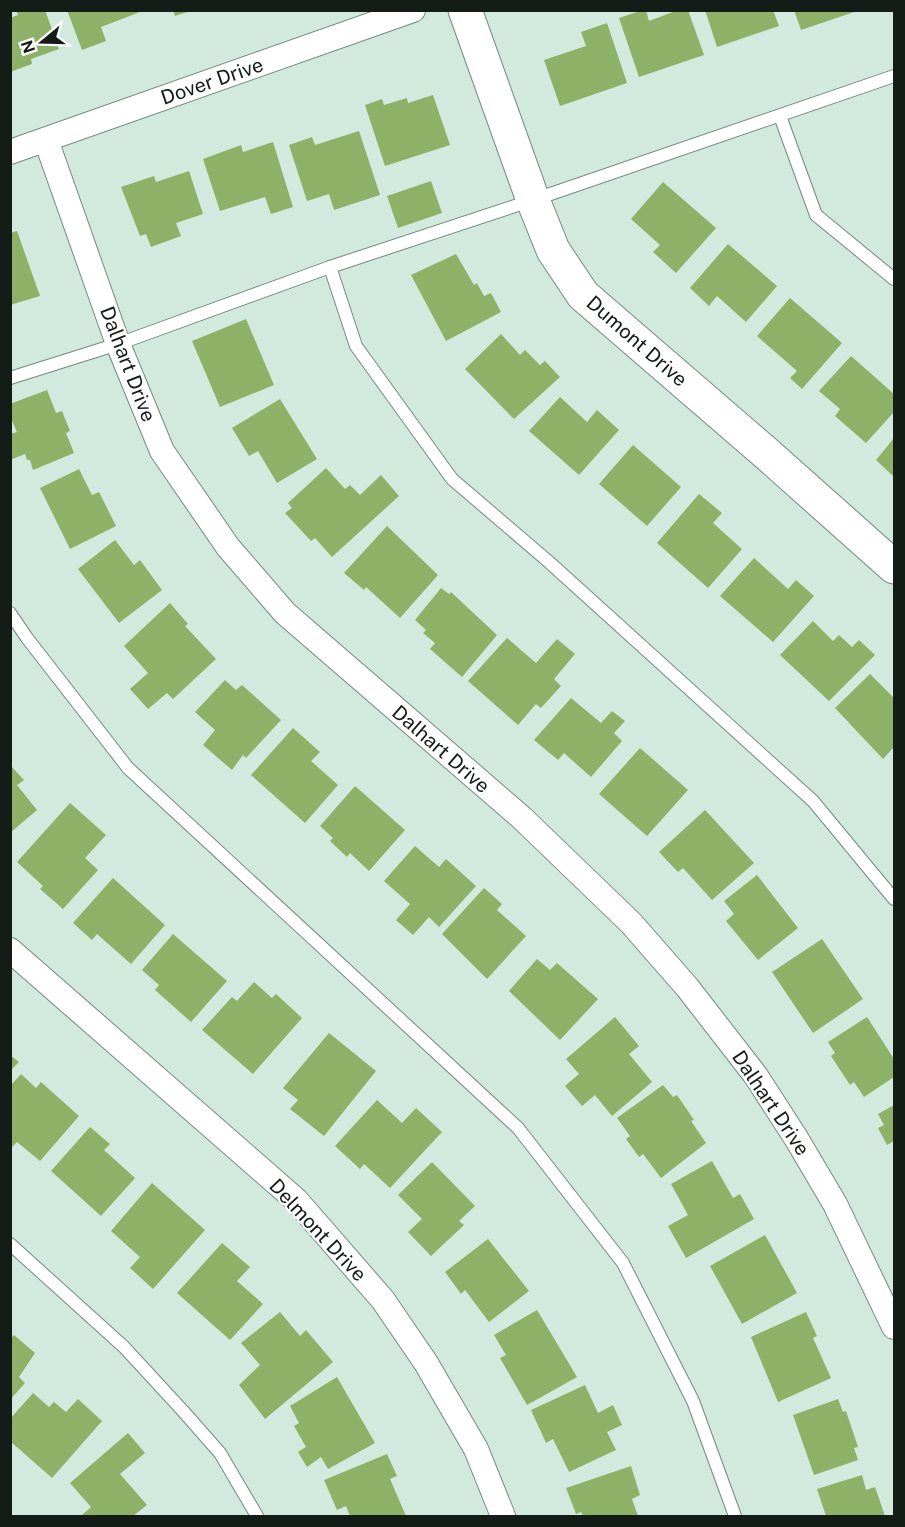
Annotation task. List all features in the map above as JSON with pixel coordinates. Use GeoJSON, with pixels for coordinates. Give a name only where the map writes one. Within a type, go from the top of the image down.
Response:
{"type":"FeatureCollection","features":[{"type":"Feature","properties":{"kind":"street","name":"Dover Drive"},"geometry":{"type":"LineString","coordinates":[[10,152],[413,10]]}},
{"type":"Feature","properties":{"kind":"street","name":"Dumont Drive"},"geometry":{"type":"LineString","coordinates":[[465,10],[553,250],[583,295],[894,567]]}},
{"type":"Feature","properties":{"kind":"street","name":"Dalhart Drive"},"geometry":{"type":"LineString","coordinates":[[46,140],[118,344],[162,451],[228,547],[285,613],[522,818],[632,923],[694,996],[756,1076],[835,1204],[894,1327]]}},
{"type":"Feature","properties":{"kind":"street","name":"Delmont Drive"},"geometry":{"type":"LineString","coordinates":[[10,950],[296,1200],[383,1300],[426,1363],[476,1449],[503,1516]]}},
{"type":"Feature","properties":{"kind":"lane"},"geometry":{"type":"LineString","coordinates":[[10,378],[118,344],[330,267],[894,76]]}},
{"type":"Feature","properties":{"kind":"lane"},"geometry":{"type":"LineString","coordinates":[[780,116],[816,215],[894,279]]}},
{"type":"Feature","properties":{"kind":"lane"},"geometry":{"type":"LineString","coordinates":[[330,267],[357,346],[452,479],[549,562],[813,801],[894,899]]}},
{"type":"Feature","properties":{"kind":"lane"},"geometry":{"type":"LineString","coordinates":[[10,613],[27,639],[128,768],[518,1128],[623,1263],[693,1401],[735,1516]]}},
{"type":"Feature","properties":{"kind":"lane"},"geometry":{"type":"LineString","coordinates":[[10,1244],[124,1347],[183,1411],[220,1453],[257,1516]]}},
{"type":"Feature","properties":{"kind":"building"},"geometry":{"type":"Polygon","coordinates":[[[16,10],[45,10],[59,49],[31,59],[32,64],[10,72],[10,18],[18,15],[16,10]]]}},
{"type":"Feature","properties":{"kind":"building"},"geometry":{"type":"Polygon","coordinates":[[[67,10],[139,10],[140,12],[101,27],[106,41],[82,50],[67,10]]]}},
{"type":"Feature","properties":{"kind":"building"},"geometry":{"type":"Polygon","coordinates":[[[173,10],[190,10],[190,11],[175,16],[173,10]]]}},
{"type":"Feature","properties":{"kind":"building"},"geometry":{"type":"Polygon","coordinates":[[[646,10],[649,21],[678,10],[688,10],[704,55],[639,77],[619,18],[646,10]]]}},
{"type":"Feature","properties":{"kind":"building"},"geometry":{"type":"Polygon","coordinates":[[[705,10],[773,10],[779,26],[717,47],[705,10]]]}},
{"type":"Feature","properties":{"kind":"building"},"geometry":{"type":"Polygon","coordinates":[[[794,10],[857,10],[857,11],[801,30],[794,10]]]}},
{"type":"Feature","properties":{"kind":"building"},"geometry":{"type":"Polygon","coordinates":[[[607,23],[627,83],[560,106],[544,60],[586,46],[581,32],[607,23]]]}},
{"type":"Feature","properties":{"kind":"building"},"geometry":{"type":"Polygon","coordinates":[[[433,95],[450,145],[385,166],[365,105],[382,99],[384,105],[407,98],[408,103],[433,95]]]}},
{"type":"Feature","properties":{"kind":"building"},"geometry":{"type":"Polygon","coordinates":[[[359,131],[380,195],[334,210],[329,194],[307,201],[289,145],[312,137],[315,145],[359,131]]]}},
{"type":"Feature","properties":{"kind":"building"},"geometry":{"type":"Polygon","coordinates":[[[273,142],[293,207],[271,214],[265,197],[220,211],[203,159],[241,145],[243,152],[273,142]]]}},
{"type":"Feature","properties":{"kind":"building"},"geometry":{"type":"Polygon","coordinates":[[[189,171],[203,214],[176,223],[181,236],[151,247],[146,234],[140,236],[121,187],[154,176],[156,182],[189,171]]]}},
{"type":"Feature","properties":{"kind":"building"},"geometry":{"type":"Polygon","coordinates":[[[431,181],[442,213],[398,228],[387,196],[431,181]]]}},
{"type":"Feature","properties":{"kind":"building"},"geometry":{"type":"Polygon","coordinates":[[[663,182],[716,228],[676,273],[653,252],[660,245],[631,219],[663,182]]]}},
{"type":"Feature","properties":{"kind":"building"},"geometry":{"type":"Polygon","coordinates":[[[17,231],[40,296],[10,305],[10,233],[17,231]]]}},
{"type":"Feature","properties":{"kind":"building"},"geometry":{"type":"Polygon","coordinates":[[[728,244],[777,286],[746,322],[717,296],[709,306],[690,288],[728,244]]]}},
{"type":"Feature","properties":{"kind":"building"},"geometry":{"type":"Polygon","coordinates":[[[456,254],[474,285],[477,283],[484,296],[491,293],[501,312],[446,341],[411,275],[456,254]]]}},
{"type":"Feature","properties":{"kind":"building"},"geometry":{"type":"Polygon","coordinates":[[[790,298],[842,343],[802,389],[790,378],[797,371],[757,336],[790,298]]]}},
{"type":"Feature","properties":{"kind":"building"},"geometry":{"type":"Polygon","coordinates":[[[246,319],[274,385],[220,407],[192,341],[246,319]]]}},
{"type":"Feature","properties":{"kind":"building"},"geometry":{"type":"Polygon","coordinates":[[[501,334],[520,355],[525,350],[540,365],[545,361],[560,377],[514,419],[465,369],[501,334]]]}},
{"type":"Feature","properties":{"kind":"building"},"geometry":{"type":"Polygon","coordinates":[[[851,356],[894,394],[894,412],[866,443],[835,416],[840,409],[819,391],[851,356]]]}},
{"type":"Feature","properties":{"kind":"building"},"geometry":{"type":"Polygon","coordinates":[[[47,390],[56,413],[62,411],[70,431],[66,433],[74,453],[33,470],[25,454],[10,460],[10,434],[17,432],[10,416],[10,404],[47,390]]]}},
{"type":"Feature","properties":{"kind":"building"},"geometry":{"type":"Polygon","coordinates":[[[560,397],[587,422],[597,410],[619,430],[579,475],[529,431],[560,397]]]}},
{"type":"Feature","properties":{"kind":"building"},"geometry":{"type":"Polygon","coordinates":[[[280,399],[317,459],[277,483],[258,451],[249,456],[232,428],[280,399]]]}},
{"type":"Feature","properties":{"kind":"building"},"geometry":{"type":"Polygon","coordinates":[[[894,438],[894,477],[876,460],[894,438]]]}},
{"type":"Feature","properties":{"kind":"building"},"geometry":{"type":"Polygon","coordinates":[[[633,445],[681,487],[647,526],[599,484],[633,445]]]}},
{"type":"Feature","properties":{"kind":"building"},"geometry":{"type":"Polygon","coordinates":[[[326,468],[345,489],[350,485],[360,495],[381,475],[399,496],[332,557],[315,538],[311,541],[285,513],[292,508],[288,503],[326,468]]]}},
{"type":"Feature","properties":{"kind":"building"},"geometry":{"type":"Polygon","coordinates":[[[79,469],[92,495],[99,492],[116,526],[70,549],[40,488],[79,469]]]}},
{"type":"Feature","properties":{"kind":"building"},"geometry":{"type":"Polygon","coordinates":[[[699,494],[722,513],[713,523],[742,549],[708,588],[657,543],[699,494]]]}},
{"type":"Feature","properties":{"kind":"building"},"geometry":{"type":"Polygon","coordinates":[[[387,526],[438,575],[400,618],[366,587],[364,590],[344,573],[387,526]]]}},
{"type":"Feature","properties":{"kind":"building"},"geometry":{"type":"Polygon","coordinates":[[[115,540],[134,565],[140,560],[162,590],[119,623],[78,569],[115,540]]]}},
{"type":"Feature","properties":{"kind":"building"},"geometry":{"type":"Polygon","coordinates":[[[754,558],[788,589],[796,580],[814,596],[773,642],[720,596],[754,558]]]}},
{"type":"Feature","properties":{"kind":"building"},"geometry":{"type":"Polygon","coordinates":[[[441,588],[449,594],[451,592],[497,635],[462,677],[430,649],[435,643],[423,633],[426,630],[415,620],[441,588]]]}},
{"type":"Feature","properties":{"kind":"building"},"geometry":{"type":"Polygon","coordinates":[[[170,603],[188,624],[185,626],[216,659],[173,699],[167,693],[148,709],[130,689],[148,673],[124,646],[170,603]]]}},
{"type":"Feature","properties":{"kind":"building"},"geometry":{"type":"Polygon","coordinates":[[[813,621],[833,641],[839,635],[852,647],[859,640],[875,655],[829,701],[780,655],[813,621]]]}},
{"type":"Feature","properties":{"kind":"building"},"geometry":{"type":"Polygon","coordinates":[[[507,638],[536,663],[557,639],[575,654],[554,679],[561,686],[541,708],[536,704],[518,725],[468,681],[507,638]]]}},
{"type":"Feature","properties":{"kind":"building"},"geometry":{"type":"Polygon","coordinates":[[[870,674],[894,698],[894,747],[883,759],[835,708],[870,674]]]}},
{"type":"Feature","properties":{"kind":"building"},"geometry":{"type":"Polygon","coordinates":[[[225,680],[236,690],[242,685],[281,720],[246,758],[243,755],[232,770],[203,745],[215,730],[195,712],[225,680]]]}},
{"type":"Feature","properties":{"kind":"building"},"geometry":{"type":"Polygon","coordinates":[[[571,698],[601,723],[612,711],[625,721],[614,733],[622,741],[591,777],[564,753],[558,760],[534,740],[571,698]]]}},
{"type":"Feature","properties":{"kind":"building"},"geometry":{"type":"Polygon","coordinates":[[[293,728],[320,752],[311,761],[338,785],[305,823],[251,775],[293,728]]]}},
{"type":"Feature","properties":{"kind":"building"},"geometry":{"type":"Polygon","coordinates":[[[640,748],[688,790],[647,836],[599,794],[640,748]]]}},
{"type":"Feature","properties":{"kind":"building"},"geometry":{"type":"Polygon","coordinates":[[[10,765],[24,780],[17,785],[37,810],[10,833],[10,765]]]}},
{"type":"Feature","properties":{"kind":"building"},"geometry":{"type":"Polygon","coordinates":[[[355,786],[405,830],[369,871],[350,853],[347,857],[330,841],[333,838],[320,826],[355,786]]]}},
{"type":"Feature","properties":{"kind":"building"},"geometry":{"type":"Polygon","coordinates":[[[70,803],[106,835],[85,858],[98,870],[63,909],[40,889],[43,886],[17,862],[70,803]]]}},
{"type":"Feature","properties":{"kind":"building"},"geometry":{"type":"Polygon","coordinates":[[[705,810],[754,863],[712,900],[683,868],[678,872],[659,852],[705,810]]]}},
{"type":"Feature","properties":{"kind":"building"},"geometry":{"type":"Polygon","coordinates":[[[415,846],[439,867],[446,859],[476,886],[439,927],[429,917],[413,935],[396,920],[410,904],[384,881],[415,846]]]}},
{"type":"Feature","properties":{"kind":"building"},"geometry":{"type":"Polygon","coordinates":[[[757,875],[798,928],[758,960],[726,921],[734,914],[724,901],[757,875]]]}},
{"type":"Feature","properties":{"kind":"building"},"geometry":{"type":"Polygon","coordinates":[[[113,878],[165,925],[131,964],[97,934],[92,940],[73,923],[113,878]]]}},
{"type":"Feature","properties":{"kind":"building"},"geometry":{"type":"Polygon","coordinates":[[[484,888],[502,904],[497,910],[526,936],[487,979],[442,934],[484,888]]]}},
{"type":"Feature","properties":{"kind":"building"},"geometry":{"type":"Polygon","coordinates":[[[173,934],[227,981],[191,1022],[155,990],[159,985],[142,970],[173,934]]]}},
{"type":"Feature","properties":{"kind":"building"},"geometry":{"type":"Polygon","coordinates":[[[822,939],[863,999],[813,1033],[772,972],[822,939]]]}},
{"type":"Feature","properties":{"kind":"building"},"geometry":{"type":"Polygon","coordinates":[[[537,959],[550,970],[557,963],[598,999],[560,1040],[509,991],[537,959]]]}},
{"type":"Feature","properties":{"kind":"building"},"geometry":{"type":"Polygon","coordinates":[[[254,982],[272,998],[276,994],[302,1018],[253,1074],[202,1030],[232,997],[237,1001],[254,982]]]}},
{"type":"Feature","properties":{"kind":"building"},"geometry":{"type":"Polygon","coordinates":[[[615,1017],[639,1046],[629,1054],[652,1082],[612,1116],[595,1095],[582,1106],[565,1086],[579,1074],[566,1059],[615,1017]]]}},
{"type":"Feature","properties":{"kind":"building"},"geometry":{"type":"Polygon","coordinates":[[[867,1017],[894,1059],[894,1077],[864,1097],[854,1082],[850,1085],[831,1056],[835,1053],[828,1042],[867,1017]]]}},
{"type":"Feature","properties":{"kind":"building"},"geometry":{"type":"Polygon","coordinates":[[[329,1033],[376,1071],[324,1136],[290,1109],[298,1100],[283,1088],[329,1033]]]}},
{"type":"Feature","properties":{"kind":"building"},"geometry":{"type":"Polygon","coordinates":[[[10,1055],[19,1062],[10,1071],[10,1055]]]}},
{"type":"Feature","properties":{"kind":"building"},"geometry":{"type":"Polygon","coordinates":[[[21,1074],[36,1088],[41,1082],[79,1116],[40,1161],[17,1142],[12,1147],[10,1146],[10,1086],[21,1074]]]}},
{"type":"Feature","properties":{"kind":"building"},"geometry":{"type":"Polygon","coordinates":[[[663,1085],[673,1097],[677,1095],[706,1143],[661,1178],[643,1154],[639,1157],[626,1139],[630,1136],[617,1118],[663,1085]]]}},
{"type":"Feature","properties":{"kind":"building"},"geometry":{"type":"Polygon","coordinates":[[[377,1100],[402,1123],[416,1108],[442,1132],[390,1188],[364,1164],[360,1169],[335,1146],[377,1100]]]}},
{"type":"Feature","properties":{"kind":"building"},"geometry":{"type":"Polygon","coordinates":[[[894,1105],[894,1141],[887,1145],[878,1128],[884,1125],[878,1114],[894,1105]]]}},
{"type":"Feature","properties":{"kind":"building"},"geometry":{"type":"Polygon","coordinates":[[[90,1127],[110,1144],[104,1150],[135,1178],[101,1216],[51,1171],[90,1127]]]}},
{"type":"Feature","properties":{"kind":"building"},"geometry":{"type":"Polygon","coordinates":[[[712,1161],[733,1198],[740,1194],[754,1219],[686,1258],[668,1226],[688,1215],[671,1184],[712,1161]]]}},
{"type":"Feature","properties":{"kind":"building"},"geometry":{"type":"Polygon","coordinates":[[[432,1162],[475,1206],[459,1221],[464,1225],[431,1256],[408,1232],[422,1219],[398,1195],[432,1162]]]}},
{"type":"Feature","properties":{"kind":"building"},"geometry":{"type":"Polygon","coordinates":[[[152,1183],[205,1230],[153,1289],[130,1268],[140,1257],[111,1231],[152,1183]]]}},
{"type":"Feature","properties":{"kind":"building"},"geometry":{"type":"Polygon","coordinates":[[[765,1235],[797,1293],[742,1324],[710,1266],[765,1235]]]}},
{"type":"Feature","properties":{"kind":"building"},"geometry":{"type":"Polygon","coordinates":[[[488,1239],[529,1291],[489,1322],[465,1290],[461,1294],[445,1272],[488,1239]]]}},
{"type":"Feature","properties":{"kind":"building"},"geometry":{"type":"Polygon","coordinates":[[[222,1243],[250,1267],[237,1281],[263,1304],[230,1340],[177,1293],[222,1243]]]}},
{"type":"Feature","properties":{"kind":"building"},"geometry":{"type":"Polygon","coordinates":[[[537,1310],[577,1377],[527,1405],[500,1358],[506,1355],[494,1335],[537,1310]]]}},
{"type":"Feature","properties":{"kind":"building"},"geometry":{"type":"Polygon","coordinates":[[[280,1312],[300,1336],[306,1330],[333,1362],[265,1419],[239,1385],[260,1365],[241,1343],[280,1312]]]}},
{"type":"Feature","properties":{"kind":"building"},"geometry":{"type":"Polygon","coordinates":[[[806,1312],[817,1336],[813,1338],[831,1378],[778,1402],[751,1337],[806,1312]]]}},
{"type":"Feature","properties":{"kind":"building"},"geometry":{"type":"Polygon","coordinates":[[[14,1335],[35,1353],[19,1377],[25,1383],[10,1400],[10,1339],[14,1335]]]}},
{"type":"Feature","properties":{"kind":"building"},"geometry":{"type":"Polygon","coordinates":[[[337,1377],[375,1443],[328,1469],[321,1457],[307,1467],[298,1452],[306,1447],[294,1426],[299,1423],[290,1406],[337,1377]]]}},
{"type":"Feature","properties":{"kind":"building"},"geometry":{"type":"Polygon","coordinates":[[[585,1385],[598,1413],[613,1405],[622,1425],[607,1432],[616,1450],[569,1472],[553,1439],[546,1443],[531,1410],[585,1385]]]}},
{"type":"Feature","properties":{"kind":"building"},"geometry":{"type":"Polygon","coordinates":[[[33,1393],[49,1407],[54,1402],[66,1412],[78,1399],[102,1421],[52,1478],[10,1441],[10,1419],[33,1393]]]}},
{"type":"Feature","properties":{"kind":"building"},"geometry":{"type":"Polygon","coordinates":[[[838,1399],[843,1412],[846,1411],[858,1447],[854,1448],[858,1460],[814,1475],[793,1415],[838,1399]]]}},
{"type":"Feature","properties":{"kind":"building"},"geometry":{"type":"Polygon","coordinates":[[[128,1433],[145,1453],[120,1474],[147,1505],[133,1516],[82,1515],[91,1507],[70,1483],[128,1433]]]}},
{"type":"Feature","properties":{"kind":"building"},"geometry":{"type":"Polygon","coordinates":[[[387,1454],[397,1476],[390,1479],[406,1516],[350,1516],[346,1506],[337,1510],[324,1480],[387,1454]]]}},
{"type":"Feature","properties":{"kind":"building"},"geometry":{"type":"Polygon","coordinates":[[[631,1466],[640,1495],[632,1499],[638,1516],[583,1516],[581,1512],[576,1514],[566,1488],[631,1466]]]}},
{"type":"Feature","properties":{"kind":"building"},"geometry":{"type":"Polygon","coordinates":[[[862,1475],[866,1490],[875,1487],[885,1516],[826,1516],[817,1489],[862,1475]]]}}]}
